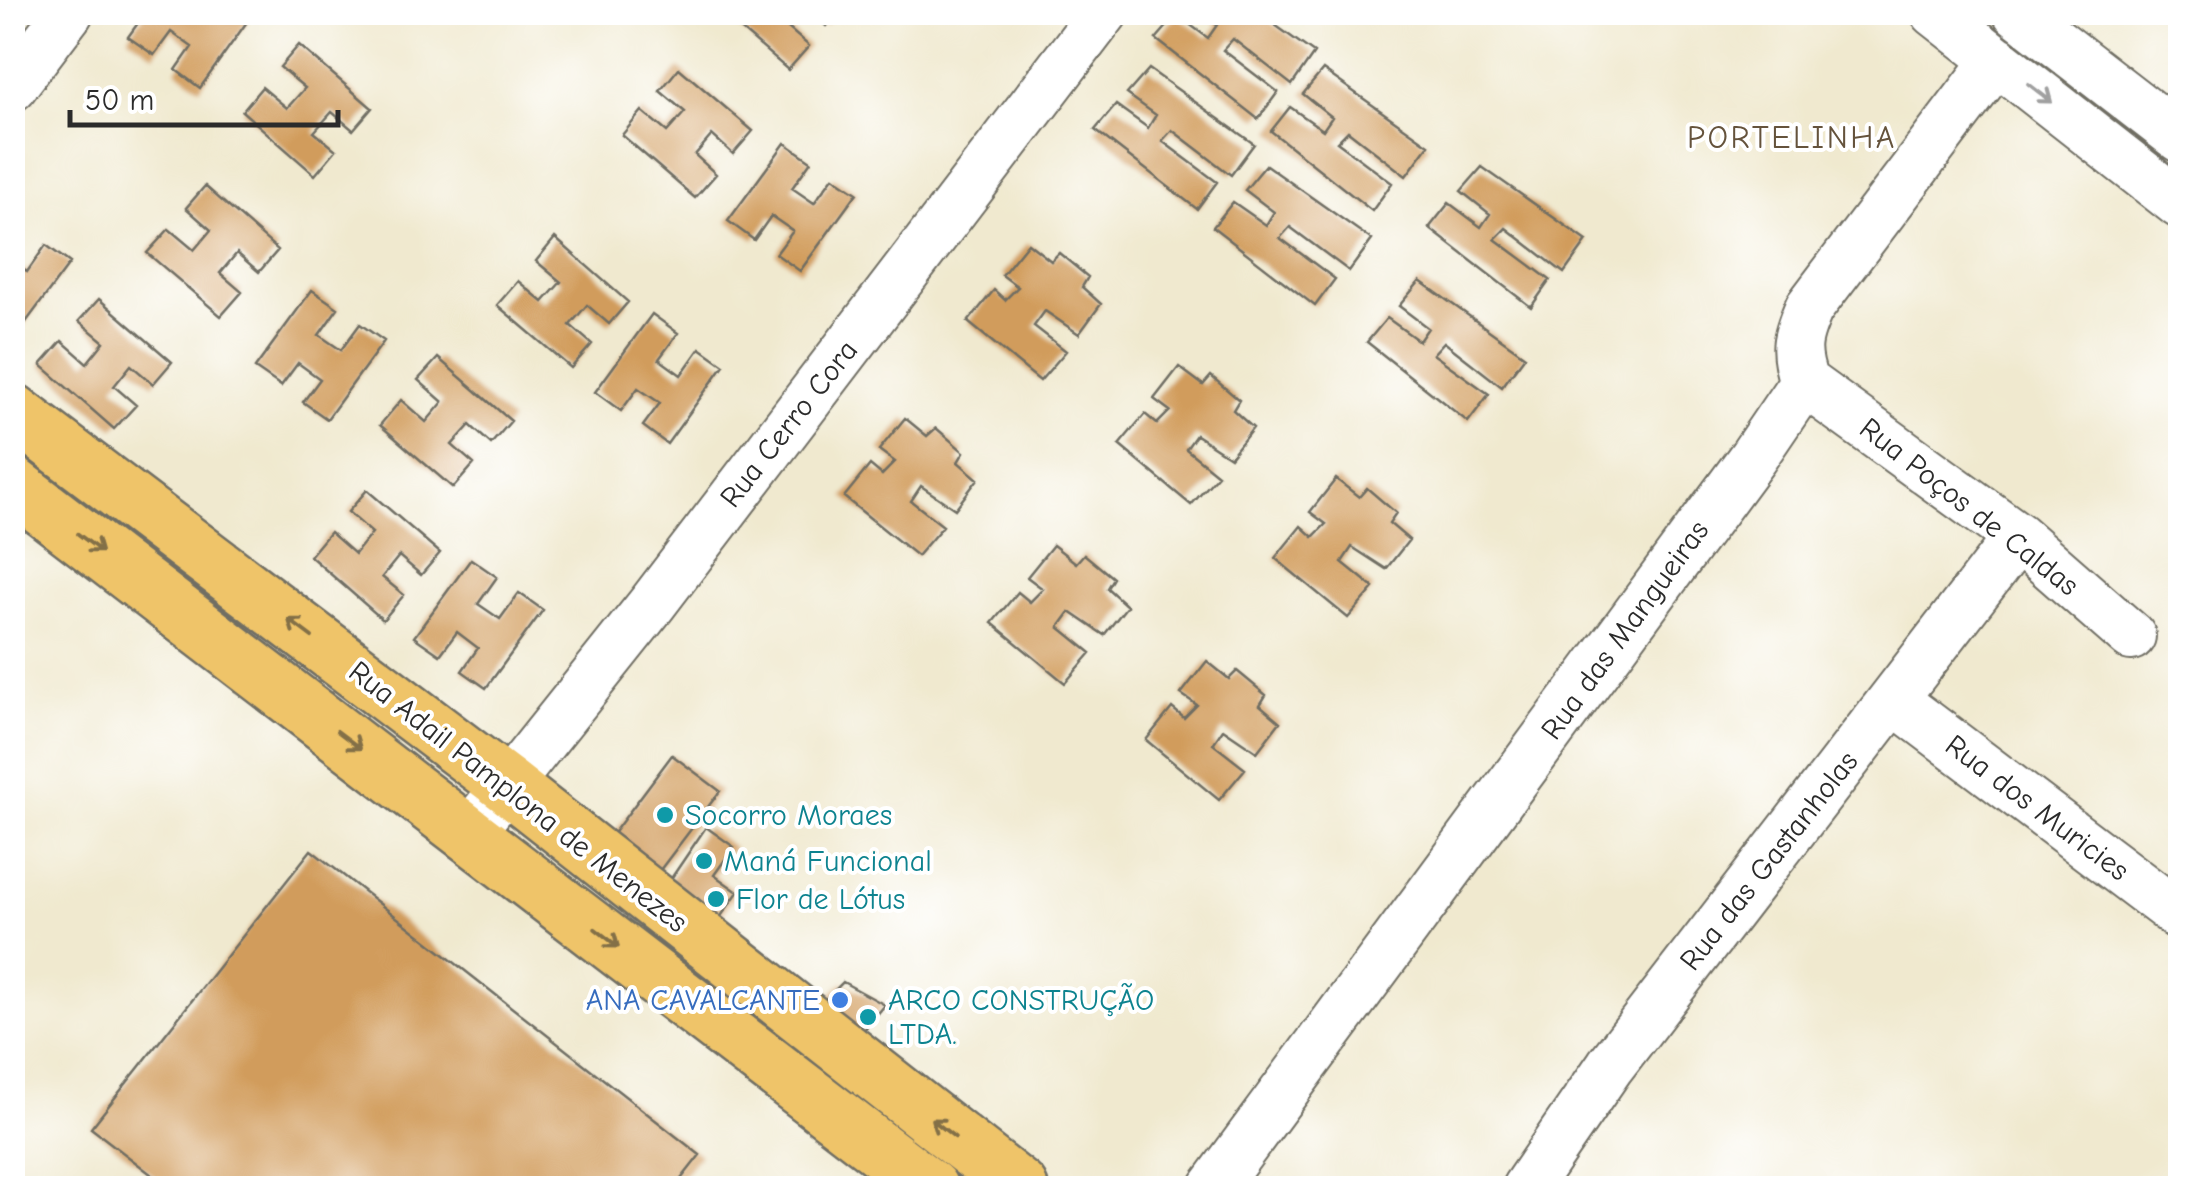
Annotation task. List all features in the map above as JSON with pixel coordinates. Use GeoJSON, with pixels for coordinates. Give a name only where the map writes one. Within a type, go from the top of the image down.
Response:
{"type":"FeatureCollection","features":[{"type":"Feature","properties":{"kind":"main road","name":"Rua Adail Pamplona de Menezes"},"geometry":{"type":"LineString","coordinates":[[12,411],[508,786],[1020,1188]]}},
{"type":"Feature","properties":{"kind":"main road","name":"Rua Adail Pamplona de Menezes"},"geometry":{"type":"LineString","coordinates":[[12,484],[930,1188]]}},
{"type":"Feature","properties":{"kind":"street"},"geometry":{"type":"LineString","coordinates":[[12,87],[70,12]]}},
{"type":"Feature","properties":{"kind":"street","name":"Rua Cerro Cora"},"geometry":{"type":"LineString","coordinates":[[470,832],[652,604],[1104,12]]}},
{"type":"Feature","properties":{"kind":"street"},"geometry":{"type":"LineString","coordinates":[[1935,12],[2180,204]]}},
{"type":"Feature","properties":{"kind":"street"},"geometry":{"type":"LineString","coordinates":[[2017,12],[2180,138]]}},
{"type":"Feature","properties":{"kind":"street"},"geometry":{"type":"LineString","coordinates":[[1804,382],[1796,358],[1798,334],[1810,308],[1997,60]]}},
{"type":"Feature","properties":{"kind":"street","name":"Rua Poços de Caldas"},"geometry":{"type":"LineString","coordinates":[[1804,382],[2018,537],[2131,636]]}},
{"type":"Feature","properties":{"kind":"street","name":"Rua das Mangueiras"},"geometry":{"type":"LineString","coordinates":[[1213,1188],[1804,382]]}},
{"type":"Feature","properties":{"kind":"street","name":"Rua das Gastanholas"},"geometry":{"type":"LineString","coordinates":[[1526,1188],[1610,1066],[2018,537]]}},
{"type":"Feature","properties":{"kind":"street","name":"Rua dos Muricies"},"geometry":{"type":"LineString","coordinates":[[1894,700],[2180,916]]}},
{"type":"Feature","properties":{"kind":"building"},"geometry":{"type":"Polygon","coordinates":[[[146,12],[205,12],[214,19],[218,12],[254,12],[200,88],[176,70],[192,47],[171,32],[154,55],[128,37],[146,12]]]}},
{"type":"Feature","properties":{"kind":"building"},"geometry":{"type":"Polygon","coordinates":[[[721,12],[800,12],[787,27],[809,46],[788,70],[721,12]]]}},
{"type":"Feature","properties":{"kind":"building"},"geometry":{"type":"Polygon","coordinates":[[[810,12],[838,12],[826,26],[810,12]]]}},
{"type":"Feature","properties":{"kind":"building"},"geometry":{"type":"Polygon","coordinates":[[[1201,12],[1257,12],[1314,53],[1292,85],[1233,39],[1223,50],[1278,92],[1258,119],[1156,39],[1177,15],[1208,38],[1217,25],[1201,12]]]}},
{"type":"Feature","properties":{"kind":"building"},"geometry":{"type":"Polygon","coordinates":[[[299,45],[372,108],[353,130],[332,112],[314,132],[336,150],[315,175],[242,111],[262,87],[287,108],[305,88],[280,67],[299,45]]]}},
{"type":"Feature","properties":{"kind":"building"},"geometry":{"type":"Polygon","coordinates":[[[679,68],[753,131],[733,154],[712,135],[695,155],[716,174],[695,198],[622,135],[642,111],[667,132],[685,112],[660,91],[679,68]]]}},
{"type":"Feature","properties":{"kind":"building"},"geometry":{"type":"Polygon","coordinates":[[[1149,69],[1254,144],[1231,175],[1172,130],[1162,141],[1217,182],[1197,209],[1095,130],[1116,105],[1148,128],[1156,115],[1127,94],[1149,69]]]}},
{"type":"Feature","properties":{"kind":"building"},"geometry":{"type":"Polygon","coordinates":[[[1323,70],[1429,145],[1406,176],[1348,131],[1337,142],[1392,183],[1372,211],[1271,131],[1290,107],[1323,130],[1332,117],[1303,94],[1323,70]]]}},
{"type":"Feature","properties":{"kind":"building"},"geometry":{"type":"Polygon","coordinates":[[[785,143],[811,161],[792,188],[814,203],[833,177],[857,193],[800,271],[776,254],[793,231],[771,216],[754,240],[728,221],[785,143]]]}},
{"type":"Feature","properties":{"kind":"building"},"geometry":{"type":"Polygon","coordinates":[[[1266,165],[1372,240],[1349,271],[1290,227],[1280,238],[1335,279],[1315,306],[1213,227],[1233,202],[1266,225],[1274,212],[1245,190],[1266,165]]]}},
{"type":"Feature","properties":{"kind":"building"},"geometry":{"type":"Polygon","coordinates":[[[1482,167],[1587,241],[1564,273],[1506,228],[1495,239],[1550,280],[1531,307],[1429,228],[1449,203],[1481,227],[1490,214],[1461,191],[1482,167]]]}},
{"type":"Feature","properties":{"kind":"building"},"geometry":{"type":"Polygon","coordinates":[[[205,186],[278,250],[259,272],[237,253],[220,273],[242,292],[221,316],[147,253],[169,229],[194,250],[211,230],[186,208],[205,186]]]}},
{"type":"Feature","properties":{"kind":"building"},"geometry":{"type":"Polygon","coordinates":[[[555,238],[628,302],[609,324],[587,305],[570,325],[592,344],[571,368],[497,305],[518,281],[543,302],[561,282],[536,261],[555,238]]]}},
{"type":"Feature","properties":{"kind":"building"},"geometry":{"type":"Polygon","coordinates":[[[1028,243],[1051,261],[1059,253],[1088,277],[1082,287],[1101,304],[1079,334],[1045,311],[1034,326],[1066,351],[1040,381],[968,322],[994,290],[1005,300],[1018,287],[1002,275],[1028,243]]]}},
{"type":"Feature","properties":{"kind":"building"},"geometry":{"type":"Polygon","coordinates":[[[46,245],[70,263],[12,341],[12,262],[27,272],[46,245]]]}},
{"type":"Feature","properties":{"kind":"building"},"geometry":{"type":"Polygon","coordinates":[[[1420,281],[1525,356],[1502,387],[1444,342],[1433,354],[1489,394],[1468,422],[1367,342],[1387,318],[1419,341],[1428,328],[1399,306],[1420,281]]]}},
{"type":"Feature","properties":{"kind":"building"},"geometry":{"type":"Polygon","coordinates":[[[312,290],[338,308],[319,335],[341,350],[360,324],[384,341],[327,419],[303,402],[320,379],[298,363],[281,386],[255,368],[312,290]]]}},
{"type":"Feature","properties":{"kind":"building"},"geometry":{"type":"Polygon","coordinates":[[[99,299],[172,362],[153,384],[131,365],[114,386],[136,405],[114,429],[41,365],[62,341],[87,363],[104,342],[79,321],[99,299]]]}},
{"type":"Feature","properties":{"kind":"building"},"geometry":{"type":"Polygon","coordinates":[[[652,314],[678,333],[659,359],[681,375],[700,348],[724,365],[667,444],[643,426],[660,403],[638,388],[621,411],[595,392],[652,314]]]}},
{"type":"Feature","properties":{"kind":"building"},"geometry":{"type":"Polygon","coordinates":[[[438,358],[511,421],[491,444],[470,425],[452,445],[474,464],[453,488],[380,425],[401,400],[426,422],[443,402],[418,380],[438,358]]]}},
{"type":"Feature","properties":{"kind":"building"},"geometry":{"type":"Polygon","coordinates":[[[1179,367],[1203,385],[1211,376],[1239,400],[1233,410],[1253,428],[1230,457],[1196,435],[1186,449],[1218,475],[1191,505],[1119,445],[1145,414],[1157,424],[1170,411],[1154,399],[1179,367]]]}},
{"type":"Feature","properties":{"kind":"building"},"geometry":{"type":"Polygon","coordinates":[[[905,418],[927,436],[936,428],[964,452],[958,462],[978,479],[955,509],[921,486],[911,501],[943,526],[917,556],[844,497],[870,465],[882,475],[895,462],[879,450],[905,418]]]}},
{"type":"Feature","properties":{"kind":"building"},"geometry":{"type":"Polygon","coordinates":[[[1336,479],[1359,497],[1367,488],[1396,513],[1389,523],[1409,540],[1386,569],[1352,547],[1342,562],[1374,588],[1348,618],[1275,558],[1301,526],[1313,537],[1326,524],[1310,512],[1336,479]]]}},
{"type":"Feature","properties":{"kind":"building"},"geometry":{"type":"Polygon","coordinates":[[[367,490],[440,553],[421,575],[399,556],[382,577],[404,595],[383,620],[310,556],[330,532],[355,554],[372,533],[348,512],[367,490]]]}},
{"type":"Feature","properties":{"kind":"building"},"geometry":{"type":"Polygon","coordinates":[[[1053,545],[1076,563],[1084,554],[1113,578],[1107,588],[1127,606],[1104,635],[1070,612],[1059,627],[1091,653],[1065,683],[992,623],[1018,592],[1030,602],[1043,589],[1027,577],[1053,545]]]}},
{"type":"Feature","properties":{"kind":"building"},"geometry":{"type":"Polygon","coordinates":[[[471,559],[497,577],[478,604],[500,619],[519,593],[543,610],[486,688],[462,671],[478,648],[457,632],[440,655],[414,637],[471,559]]]}},
{"type":"Feature","properties":{"kind":"building"},"geometry":{"type":"Polygon","coordinates":[[[1207,661],[1229,679],[1237,671],[1266,695],[1260,705],[1280,722],[1257,752],[1223,729],[1213,744],[1245,769],[1219,800],[1146,740],[1172,708],[1184,718],[1197,705],[1181,694],[1207,661]]]}},
{"type":"Feature","properties":{"kind":"building","name":"Socorro Moraes"},"geometry":{"type":"Polygon","coordinates":[[[672,755],[720,791],[657,874],[609,839],[672,755]]]}},
{"type":"Feature","properties":{"kind":"building","name":"Maná Funcional"},"geometry":{"type":"Polygon","coordinates":[[[706,827],[734,847],[714,875],[738,892],[717,922],[666,886],[706,827]]]}},
{"type":"Feature","properties":{"kind":"building"},"geometry":{"type":"Polygon","coordinates":[[[311,850],[700,1155],[674,1188],[169,1188],[91,1128],[311,850]]]}},
{"type":"Feature","properties":{"kind":"building"},"geometry":{"type":"Polygon","coordinates":[[[843,982],[885,1005],[858,1037],[819,1006],[843,982]]]}},
{"type":"Feature","properties":{"kind":"place","name":"Socorro Moraes"},"geometry":{"type":"Point","coordinates":[665,815]}},
{"type":"Feature","properties":{"kind":"place","name":"Maná Funcional"},"geometry":{"type":"Point","coordinates":[704,861]}},
{"type":"Feature","properties":{"kind":"place","name":"Flor de Lótus"},"geometry":{"type":"Point","coordinates":[716,899]}},
{"type":"Feature","properties":{"kind":"place","name":"ANA CAVALCANTE"},"geometry":{"type":"Point","coordinates":[840,1000]}},
{"type":"Feature","properties":{"kind":"place","name":"ARCO CONSTRUÇÃO LTDA."},"geometry":{"type":"Point","coordinates":[868,1017]}},
{"type":"Feature","properties":{"kind":"district","name":"PORTELINHA"},"geometry":{"type":"Point","coordinates":[1792,137]}}]}
